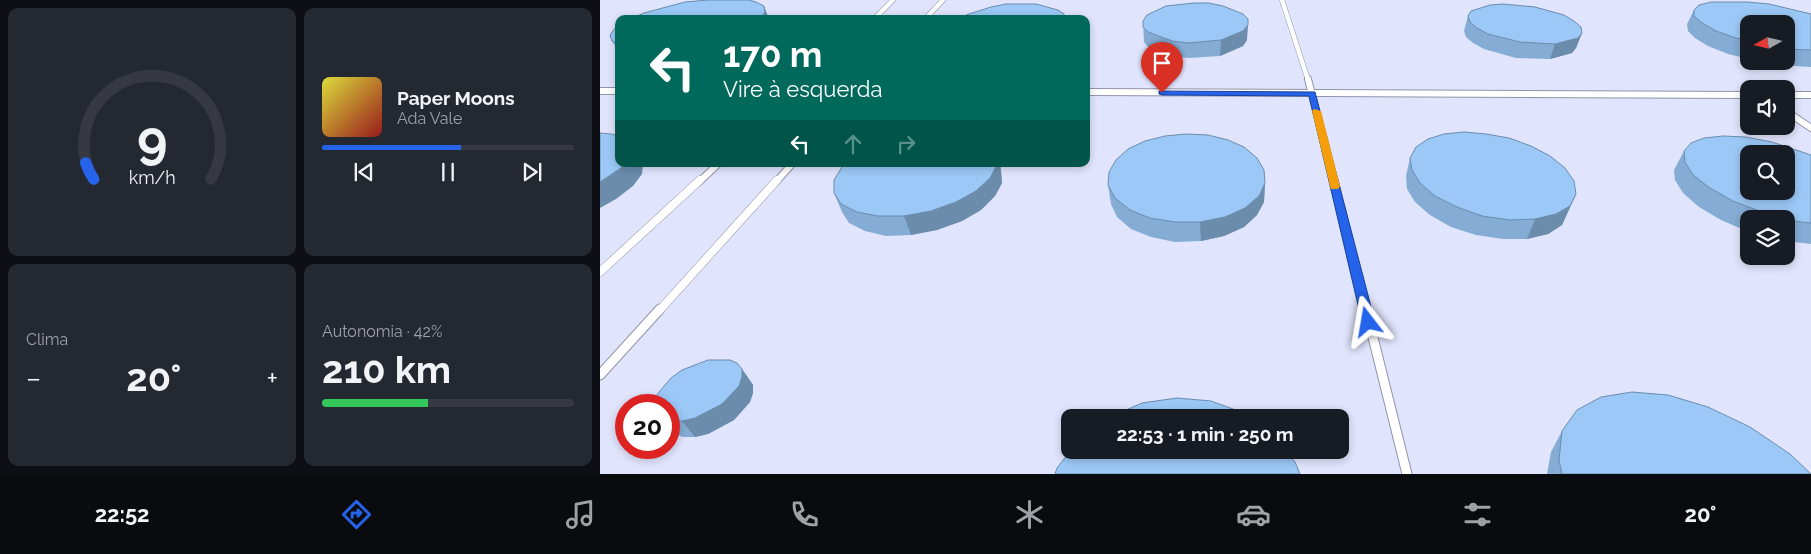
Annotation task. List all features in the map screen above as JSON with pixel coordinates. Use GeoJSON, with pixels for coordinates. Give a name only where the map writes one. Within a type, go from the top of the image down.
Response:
{"type":"FeatureCollection","features":[{"type":"Feature","properties":{"kind":"lane"},"geometry":{"type":"LineString","coordinates":[[878,15],[894,0]]}},
{"type":"Feature","properties":{"kind":"lane"},"geometry":{"type":"LineString","coordinates":[[929,15],[943,0]]}},
{"type":"Feature","properties":{"kind":"lane"},"geometry":{"type":"LineString","coordinates":[[1282,0],[1312,93],[1407,474]]}},
{"type":"Feature","properties":{"kind":"lane"},"geometry":{"type":"LineString","coordinates":[[600,91],[615,91]]}},
{"type":"Feature","properties":{"kind":"lane"},"geometry":{"type":"LineString","coordinates":[[1090,92],[1740,95]]}},
{"type":"Feature","properties":{"kind":"lane"},"geometry":{"type":"LineString","coordinates":[[1795,95],[1811,95]]}},
{"type":"Feature","properties":{"kind":"lane"},"geometry":{"type":"LineString","coordinates":[[1795,117],[1811,128]]}},
{"type":"Feature","properties":{"kind":"lane"},"geometry":{"type":"LineString","coordinates":[[600,272],[715,167]]}},
{"type":"Feature","properties":{"kind":"lane"},"geometry":{"type":"LineString","coordinates":[[600,375],[789,167]]}},
{"type":"Feature","properties":{"kind":"shaded area"},"geometry":{"type":"Polygon","coordinates":[[[600,0],[1811,0],[1811,474],[600,474],[600,0]]]}},
{"type":"Feature","properties":{"kind":"building"},"geometry":{"type":"Polygon","coordinates":[[[749,0],[764,6],[765,12],[763,15],[639,15],[685,2],[749,0]]]}},
{"type":"Feature","properties":{"kind":"building"},"geometry":{"type":"Polygon","coordinates":[[[1711,2],[1747,2],[1769,4],[1811,14],[1811,50],[1795,49],[1795,15],[1740,15],[1740,39],[1716,31],[1702,23],[1694,16],[1694,10],[1699,5],[1711,2]]]}},
{"type":"Feature","properties":{"kind":"building"},"geometry":{"type":"Polygon","coordinates":[[[1209,3],[1223,6],[1243,14],[1248,19],[1248,25],[1243,31],[1221,40],[1188,43],[1172,41],[1148,32],[1143,27],[1143,21],[1147,15],[1166,6],[1209,3]]]}},
{"type":"Feature","properties":{"kind":"building"},"geometry":{"type":"Polygon","coordinates":[[[1006,4],[1036,4],[1058,10],[1064,15],[966,15],[1006,4]]]}},
{"type":"Feature","properties":{"kind":"building"},"geometry":{"type":"Polygon","coordinates":[[[1503,4],[1535,7],[1564,15],[1581,27],[1582,33],[1578,38],[1555,44],[1520,42],[1488,34],[1470,22],[1468,16],[1471,11],[1490,5],[1503,4]]]}},
{"type":"Feature","properties":{"kind":"building"},"geometry":{"type":"Polygon","coordinates":[[[615,28],[615,42],[612,41],[610,35],[615,28]]]}},
{"type":"Feature","properties":{"kind":"building"},"geometry":{"type":"Polygon","coordinates":[[[1464,132],[1509,138],[1531,146],[1550,156],[1565,168],[1574,181],[1576,194],[1570,206],[1556,214],[1535,219],[1510,220],[1482,216],[1457,207],[1435,196],[1420,183],[1412,170],[1410,158],[1416,147],[1428,139],[1444,134],[1464,132]]]}},
{"type":"Feature","properties":{"kind":"building"},"geometry":{"type":"Polygon","coordinates":[[[600,133],[615,135],[615,167],[622,167],[600,182],[600,133]]]}},
{"type":"Feature","properties":{"kind":"building"},"geometry":{"type":"Polygon","coordinates":[[[1186,134],[1208,135],[1228,140],[1244,147],[1257,158],[1264,170],[1265,183],[1259,196],[1245,208],[1225,217],[1200,222],[1175,222],[1150,218],[1130,210],[1115,198],[1108,185],[1109,172],[1116,160],[1128,149],[1145,141],[1165,136],[1186,134]]]}},
{"type":"Feature","properties":{"kind":"building"},"geometry":{"type":"Polygon","coordinates":[[[1723,136],[1746,137],[1781,145],[1740,145],[1740,200],[1795,200],[1795,150],[1811,155],[1811,223],[1795,221],[1795,210],[1757,210],[1733,201],[1710,188],[1693,175],[1685,162],[1684,151],[1691,143],[1704,138],[1723,136]]]}},
{"type":"Feature","properties":{"kind":"building"},"geometry":{"type":"Polygon","coordinates":[[[842,167],[996,167],[990,178],[976,191],[956,202],[931,211],[904,216],[878,216],[857,212],[841,204],[834,193],[834,180],[842,167]]]}},
{"type":"Feature","properties":{"kind":"building"},"geometry":{"type":"Polygon","coordinates":[[[708,360],[730,360],[737,363],[742,369],[742,377],[739,386],[722,404],[695,418],[680,421],[680,394],[658,394],[671,378],[682,370],[708,360]]]}},
{"type":"Feature","properties":{"kind":"building"},"geometry":{"type":"Polygon","coordinates":[[[1632,392],[1668,395],[1708,407],[1750,427],[1790,454],[1811,474],[1562,474],[1559,460],[1562,431],[1577,410],[1601,397],[1632,392]]]}},
{"type":"Feature","properties":{"kind":"building"},"geometry":{"type":"Polygon","coordinates":[[[1177,398],[1211,401],[1233,409],[1128,409],[1142,403],[1177,398]]]}},
{"type":"Feature","properties":{"kind":"building"},"geometry":{"type":"Polygon","coordinates":[[[1064,459],[1292,459],[1300,474],[1055,474],[1064,459]]]}},
{"type":"Feature","properties":{"kind":"slow traffic"},"geometry":{"type":"LineString","coordinates":[[1317,111],[1335,186]]}},
{"type":"Feature","properties":{"kind":"route"},"geometry":{"type":"LineString","coordinates":[[1162,93],[1312,93],[1368,322]]}}]}
